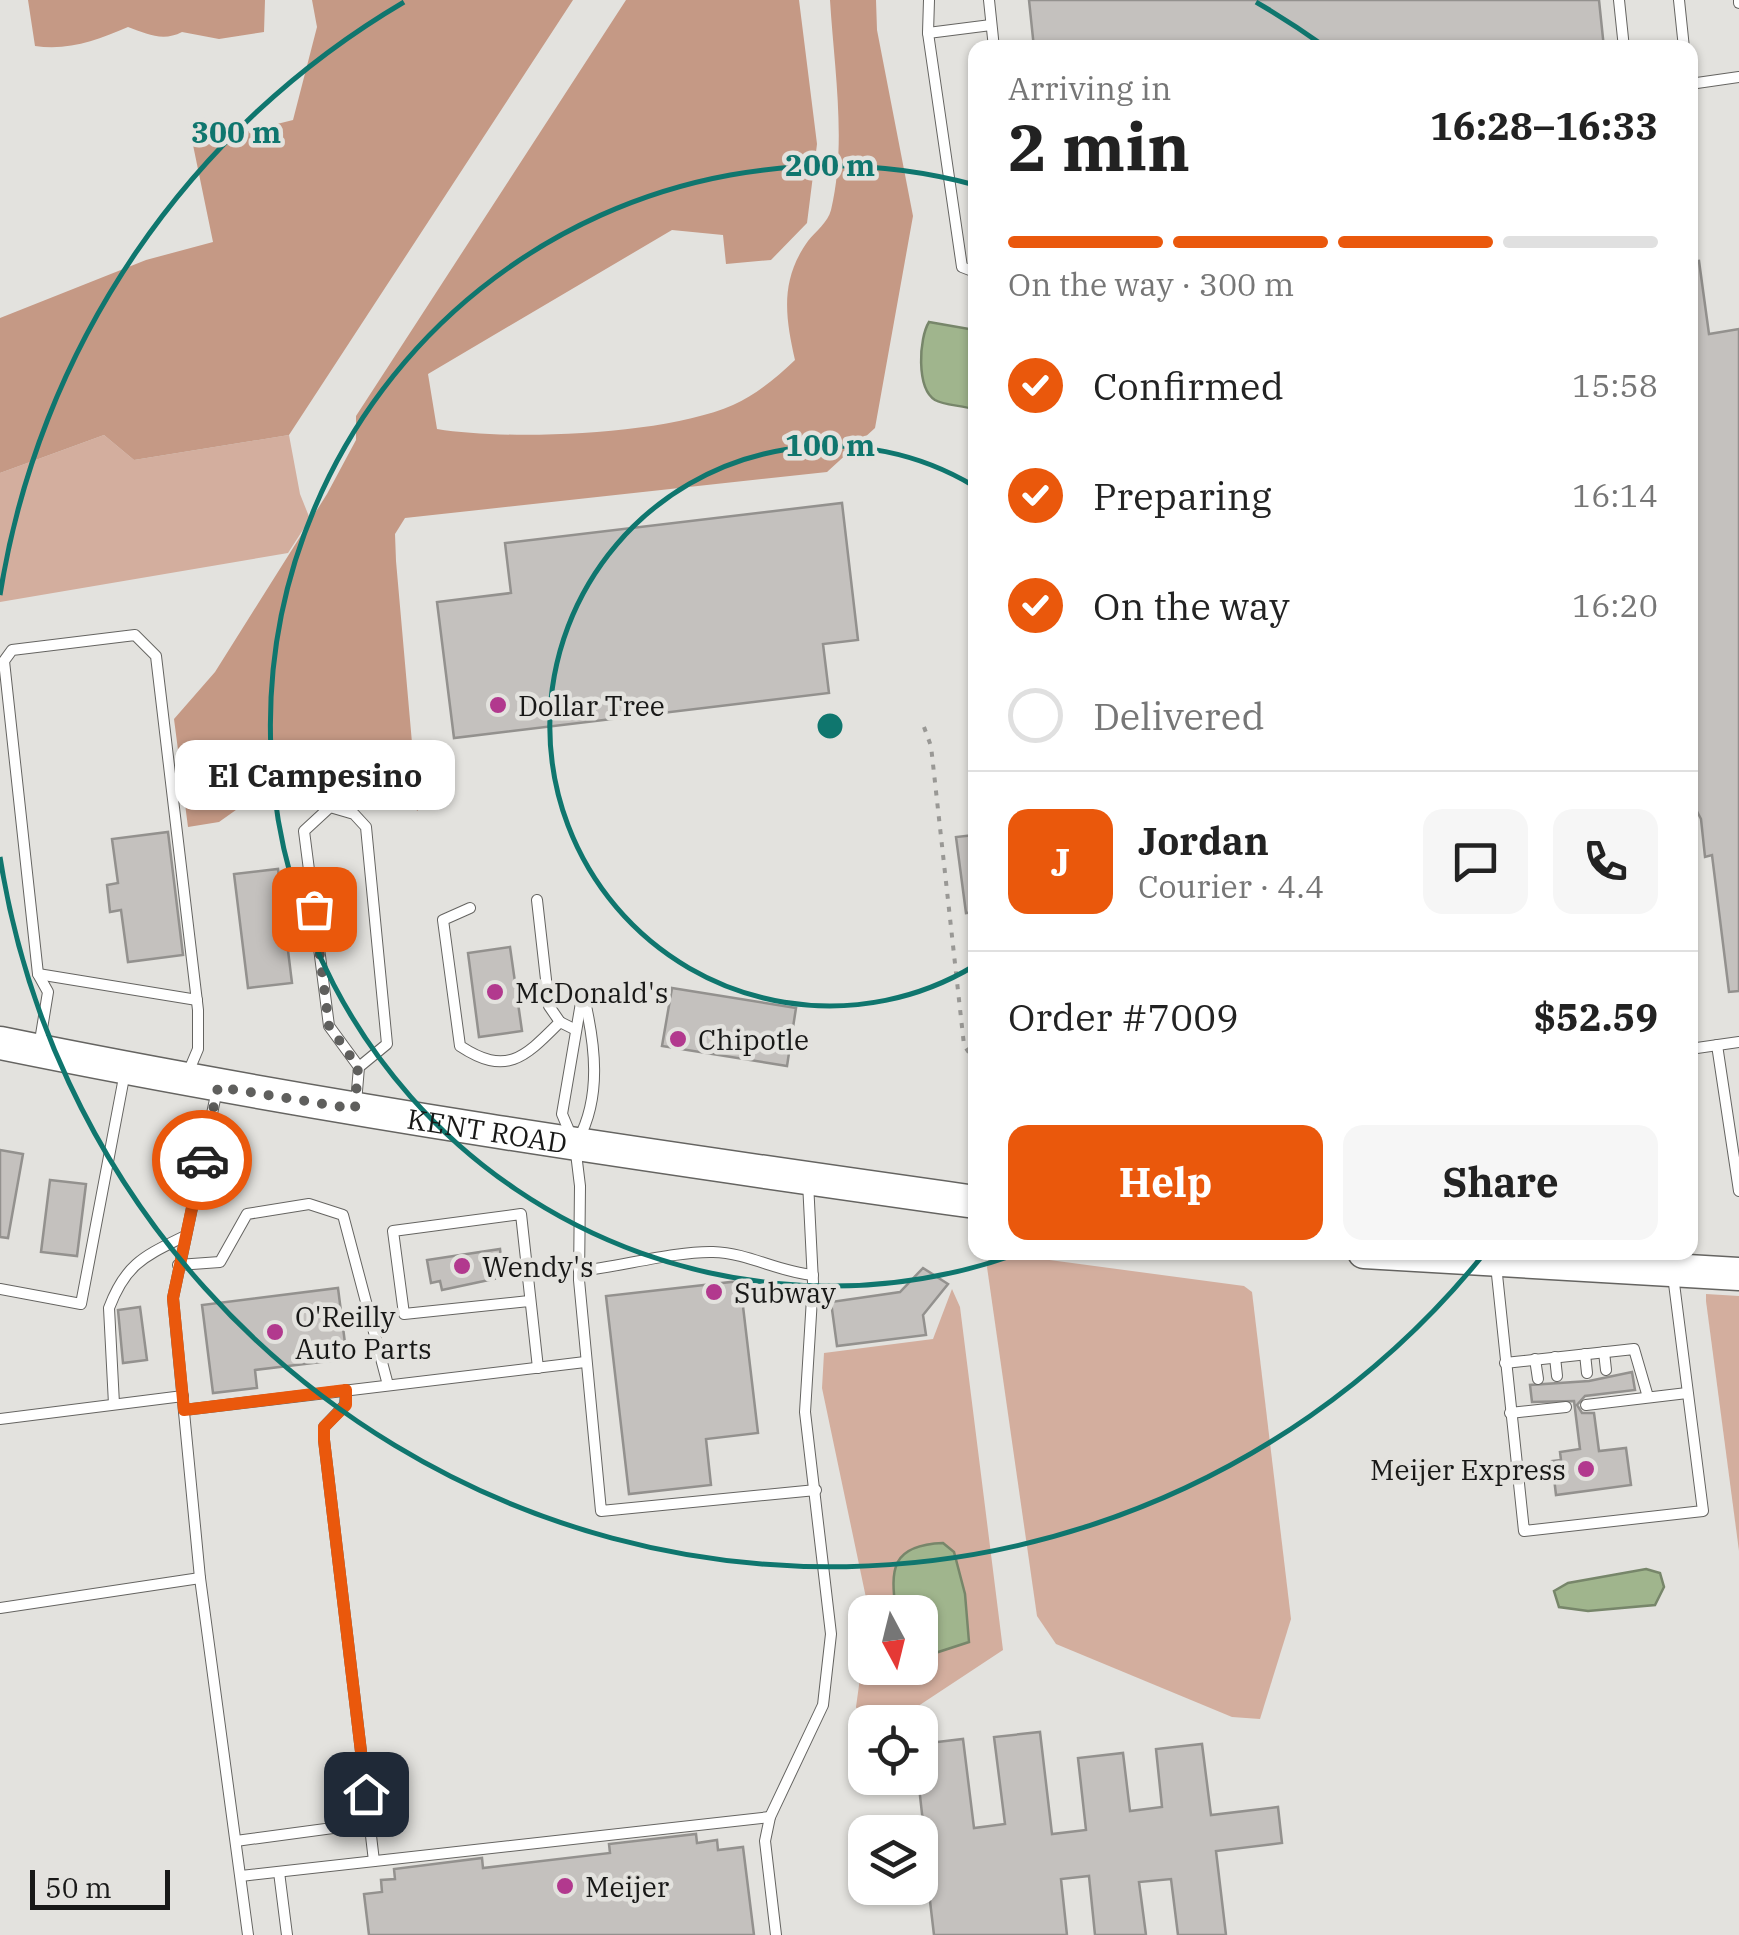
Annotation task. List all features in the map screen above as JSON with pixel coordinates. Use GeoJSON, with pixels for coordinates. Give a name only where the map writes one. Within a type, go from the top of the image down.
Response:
{"type":"FeatureCollection","features":[{"type":"Feature","properties":{"kind":"main road","name":"KENT ROAD"},"geometry":{"type":"LineString","coordinates":[[0,1043],[218,1087],[575,1146],[968,1201]]}},
{"type":"Feature","properties":{"kind":"main road"},"geometry":{"type":"LineString","coordinates":[[1481,1260],[1670,1262],[1739,1274]]}},
{"type":"Feature","properties":{"kind":"lane"},"geometry":{"type":"LineString","coordinates":[[929,0],[928,34],[962,267],[968,269]]}},
{"type":"Feature","properties":{"kind":"lane"},"geometry":{"type":"LineString","coordinates":[[989,0],[993,40]]}},
{"type":"Feature","properties":{"kind":"lane"},"geometry":{"type":"LineString","coordinates":[[1619,0],[1623,40]]}},
{"type":"Feature","properties":{"kind":"lane"},"geometry":{"type":"LineString","coordinates":[[1679,0],[1683,40]]}},
{"type":"Feature","properties":{"kind":"lane"},"geometry":{"type":"LineString","coordinates":[[928,34],[991,25]]}},
{"type":"Feature","properties":{"kind":"lane"},"geometry":{"type":"LineString","coordinates":[[1698,83],[1739,77]]}},
{"type":"Feature","properties":{"kind":"lane"},"geometry":{"type":"LineString","coordinates":[[38,1051],[48,992],[38,974],[2,661],[12,650],[135,635],[156,656],[197,1000],[198,1049],[185,1080]]}},
{"type":"Feature","properties":{"kind":"lane"},"geometry":{"type":"LineString","coordinates":[[355,1109],[358,1067],[329,1026],[304,831],[330,807],[354,814],[366,828],[387,1044],[358,1067]]}},
{"type":"Feature","properties":{"kind":"lane"},"geometry":{"type":"LineString","coordinates":[[538,900],[550,1006],[560,1022],[576,1030]]}},
{"type":"Feature","properties":{"kind":"lane"},"geometry":{"type":"LineString","coordinates":[[470,908],[443,920],[460,1046],[481,1060],[507,1062],[530,1052],[560,1022]]}},
{"type":"Feature","properties":{"kind":"lane"},"geometry":{"type":"LineString","coordinates":[[38,974],[197,1000]]}},
{"type":"Feature","properties":{"kind":"lane"},"geometry":{"type":"LineString","coordinates":[[575,1146],[589,1119],[595,1047],[582,991],[562,1114],[575,1146],[580,1186],[579,1271],[601,1511],[816,1490]]}},
{"type":"Feature","properties":{"kind":"lane"},"geometry":{"type":"LineString","coordinates":[[1698,1048],[1739,1042]]}},
{"type":"Feature","properties":{"kind":"lane"},"geometry":{"type":"LineString","coordinates":[[1717,1045],[1739,1191]]}},
{"type":"Feature","properties":{"kind":"lane"},"geometry":{"type":"LineString","coordinates":[[0,1288],[82,1304],[126,1069]]}},
{"type":"Feature","properties":{"kind":"lane"},"geometry":{"type":"LineString","coordinates":[[218,1087],[173,1298],[200,1578],[248,1935]]}},
{"type":"Feature","properties":{"kind":"lane"},"geometry":{"type":"LineString","coordinates":[[776,1935],[766,1841],[770,1817],[822,1705],[829,1670],[828,1582],[805,1412],[813,1275],[808,1178]]}},
{"type":"Feature","properties":{"kind":"lane"},"geometry":{"type":"LineString","coordinates":[[178,1264],[220,1262],[246,1214],[309,1204],[343,1216],[388,1385]]}},
{"type":"Feature","properties":{"kind":"lane"},"geometry":{"type":"LineString","coordinates":[[529,1301],[404,1314],[393,1231],[521,1214],[538,1368]]}},
{"type":"Feature","properties":{"kind":"lane"},"geometry":{"type":"LineString","coordinates":[[114,1404],[109,1323],[114,1294],[134,1262],[185,1236]]}},
{"type":"Feature","properties":{"kind":"lane"},"geometry":{"type":"LineString","coordinates":[[579,1271],[711,1252],[758,1259],[786,1273],[813,1275]]}},
{"type":"Feature","properties":{"kind":"lane"},"geometry":{"type":"LineString","coordinates":[[1496,1261],[1524,1532],[1703,1511],[1670,1262]]}},
{"type":"Feature","properties":{"kind":"lane"},"geometry":{"type":"LineString","coordinates":[[1504,1363],[1634,1348],[1648,1397]]}},
{"type":"Feature","properties":{"kind":"lane"},"geometry":{"type":"LineString","coordinates":[[1604,1352],[1606,1370]]}},
{"type":"Feature","properties":{"kind":"lane"},"geometry":{"type":"LineString","coordinates":[[1585,1354],[1587,1373]]}},
{"type":"Feature","properties":{"kind":"lane"},"geometry":{"type":"LineString","coordinates":[[1555,1357],[1558,1376]]}},
{"type":"Feature","properties":{"kind":"lane"},"geometry":{"type":"LineString","coordinates":[[1535,1360],[1538,1379]]}},
{"type":"Feature","properties":{"kind":"lane"},"geometry":{"type":"LineString","coordinates":[[184,1410],[586,1362]]}},
{"type":"Feature","properties":{"kind":"lane"},"geometry":{"type":"LineString","coordinates":[[346,1390],[346,1405],[324,1427],[324,1440],[374,1861]]}},
{"type":"Feature","properties":{"kind":"lane"},"geometry":{"type":"LineString","coordinates":[[1589,1400],[1687,1393]]}},
{"type":"Feature","properties":{"kind":"lane"},"geometry":{"type":"LineString","coordinates":[[0,1418],[183,1396]]}},
{"type":"Feature","properties":{"kind":"lane"},"geometry":{"type":"LineString","coordinates":[[1510,1413],[1562,1403]]}},
{"type":"Feature","properties":{"kind":"lane"},"geometry":{"type":"LineString","coordinates":[[0,1608],[200,1578]]}},
{"type":"Feature","properties":{"kind":"lane"},"geometry":{"type":"LineString","coordinates":[[241,1876],[770,1817]]}},
{"type":"Feature","properties":{"kind":"lane"},"geometry":{"type":"LineString","coordinates":[[236,1841],[370,1822]]}},
{"type":"Feature","properties":{"kind":"lane"},"geometry":{"type":"LineString","coordinates":[[280,1872],[287,1935]]}},
{"type":"Feature","properties":{"kind":"path"},"geometry":{"type":"LineString","coordinates":[[924,727],[931,746],[964,1045],[968,1051]]}},
{"type":"Feature","properties":{"kind":"shaded area"},"geometry":{"type":"Polygon","coordinates":[[[28,0],[265,0],[264,32],[219,39],[182,32],[155,36],[128,27],[71,46],[35,46],[28,0]]]}},
{"type":"Feature","properties":{"kind":"shaded area"},"geometry":{"type":"Polygon","coordinates":[[[312,0],[573,0],[289,435],[134,460],[104,435],[0,473],[0,318],[146,260],[213,242],[193,145],[293,120],[317,27],[312,0]]]}},
{"type":"Feature","properties":{"kind":"shaded area"},"geometry":{"type":"Polygon","coordinates":[[[626,0],[799,0],[817,144],[807,223],[771,260],[726,264],[723,235],[672,230],[428,374],[437,429],[545,435],[668,423],[742,401],[795,360],[787,313],[789,284],[799,256],[829,214],[836,185],[838,105],[830,0],[876,0],[877,30],[913,216],[875,428],[827,472],[405,518],[395,534],[396,561],[418,811],[359,774],[303,774],[264,790],[219,822],[188,827],[174,719],[215,672],[327,494],[356,440],[356,416],[626,0]]]}},
{"type":"Feature","properties":{"kind":"shaded area"},"geometry":{"type":"Polygon","coordinates":[[[929,322],[968,329],[968,408],[939,402],[929,394],[921,362],[929,322]]]}},
{"type":"Feature","properties":{"kind":"shaded area"},"geometry":{"type":"Polygon","coordinates":[[[104,435],[134,460],[289,435],[300,494],[310,519],[288,553],[0,602],[0,473],[104,435]]]}},
{"type":"Feature","properties":{"kind":"shaded area"},"geometry":{"type":"Polygon","coordinates":[[[988,1260],[1050,1260],[1244,1286],[1252,1292],[1291,1619],[1260,1719],[1232,1717],[1056,1644],[1037,1616],[988,1260]]]}},
{"type":"Feature","properties":{"kind":"shaded area"},"geometry":{"type":"Polygon","coordinates":[[[952,1289],[960,1307],[1003,1650],[920,1705],[856,1705],[859,1685],[938,1685],[938,1595],[865,1595],[822,1388],[824,1353],[933,1339],[952,1289]]]}},
{"type":"Feature","properties":{"kind":"shaded area"},"geometry":{"type":"Polygon","coordinates":[[[1706,1294],[1739,1296],[1739,1551],[1706,1301],[1706,1294]]]}},
{"type":"Feature","properties":{"kind":"shaded area"},"geometry":{"type":"Polygon","coordinates":[[[943,1543],[954,1552],[965,1594],[969,1642],[938,1652],[938,1595],[895,1595],[898,1562],[904,1554],[943,1543]]]}},
{"type":"Feature","properties":{"kind":"shaded area"},"geometry":{"type":"Polygon","coordinates":[[[1646,1569],[1660,1573],[1664,1587],[1655,1605],[1588,1611],[1559,1607],[1554,1591],[1568,1583],[1646,1569]]]}},
{"type":"Feature","properties":{"kind":"building"},"geometry":{"type":"Polygon","coordinates":[[[1029,0],[1599,0],[1603,40],[1033,40],[1029,0]]]}},
{"type":"Feature","properties":{"kind":"building"},"geometry":{"type":"Polygon","coordinates":[[[1698,261],[1709,334],[1739,329],[1739,991],[1729,992],[1712,855],[1705,857],[1698,813],[1698,261]]]}},
{"type":"Feature","properties":{"kind":"building"},"geometry":{"type":"Polygon","coordinates":[[[842,503],[858,640],[823,644],[829,693],[454,738],[437,602],[511,593],[505,543],[842,503]]]}},
{"type":"Feature","properties":{"kind":"building"},"geometry":{"type":"Polygon","coordinates":[[[168,832],[183,955],[128,962],[121,910],[110,912],[107,885],[118,883],[112,839],[168,832]]]}},
{"type":"Feature","properties":{"kind":"building"},"geometry":{"type":"Polygon","coordinates":[[[968,836],[968,913],[966,913],[956,837],[968,836]]]}},
{"type":"Feature","properties":{"kind":"building"},"geometry":{"type":"Polygon","coordinates":[[[278,869],[292,983],[248,988],[234,874],[278,869]]]}},
{"type":"Feature","properties":{"kind":"building","name":"McDonald's"},"geometry":{"type":"Polygon","coordinates":[[[510,947],[522,1031],[479,1037],[468,953],[510,947]]]}},
{"type":"Feature","properties":{"kind":"building"},"geometry":{"type":"Polygon","coordinates":[[[672,988],[796,1008],[787,1066],[662,1046],[672,988]]]}},
{"type":"Feature","properties":{"kind":"building"},"geometry":{"type":"Polygon","coordinates":[[[0,1150],[23,1154],[8,1238],[0,1237],[0,1150]]]}},
{"type":"Feature","properties":{"kind":"building"},"geometry":{"type":"Polygon","coordinates":[[[50,1180],[86,1184],[77,1256],[41,1252],[50,1180]]]}},
{"type":"Feature","properties":{"kind":"building","name":"Wendy's"},"geometry":{"type":"Polygon","coordinates":[[[500,1249],[503,1277],[442,1290],[440,1281],[431,1283],[427,1260],[500,1249]]]}},
{"type":"Feature","properties":{"kind":"building"},"geometry":{"type":"Polygon","coordinates":[[[923,1268],[948,1284],[923,1315],[926,1335],[837,1346],[831,1302],[900,1292],[923,1268]]]}},
{"type":"Feature","properties":{"kind":"building"},"geometry":{"type":"Polygon","coordinates":[[[740,1281],[758,1433],[706,1439],[711,1485],[629,1494],[606,1296],[740,1281]]]}},
{"type":"Feature","properties":{"kind":"building","name":"O'Reilly Auto Parts"},"geometry":{"type":"Polygon","coordinates":[[[338,1288],[347,1359],[255,1370],[257,1388],[213,1393],[202,1305],[338,1288]]]}},
{"type":"Feature","properties":{"kind":"building"},"geometry":{"type":"Polygon","coordinates":[[[140,1307],[147,1360],[123,1363],[118,1310],[140,1307]]]}},
{"type":"Feature","properties":{"kind":"building"},"geometry":{"type":"Polygon","coordinates":[[[1632,1372],[1635,1390],[1585,1396],[1577,1405],[1582,1413],[1594,1413],[1599,1451],[1626,1448],[1631,1485],[1556,1495],[1552,1461],[1561,1460],[1560,1452],[1580,1449],[1574,1401],[1532,1402],[1530,1385],[1589,1381],[1632,1372]]]}},
{"type":"Feature","properties":{"kind":"building"},"geometry":{"type":"Polygon","coordinates":[[[1040,1732],[1052,1834],[1086,1830],[1078,1758],[1123,1753],[1130,1811],[1162,1807],[1156,1749],[1202,1744],[1211,1815],[1278,1807],[1282,1843],[1216,1851],[1226,1935],[1178,1935],[1171,1879],[1139,1882],[1146,1935],[1095,1935],[1089,1876],[1061,1879],[1067,1935],[934,1935],[930,1905],[938,1905],[938,1815],[922,1815],[920,1795],[938,1795],[938,1742],[963,1739],[974,1828],[1005,1824],[994,1737],[1040,1732]]]}},
{"type":"Feature","properties":{"kind":"building","name":"Meijer"},"geometry":{"type":"Polygon","coordinates":[[[696,1834],[697,1843],[717,1840],[718,1850],[743,1847],[754,1935],[369,1935],[364,1894],[382,1892],[381,1880],[395,1879],[394,1869],[482,1858],[483,1868],[610,1853],[609,1844],[696,1834]]]}},
{"type":"Feature","properties":{"kind":"way so far"},"geometry":{"type":"LineString","coordinates":[[202,1160],[218,1087],[355,1109],[358,1067],[329,1026],[314,909]]}},
{"type":"Feature","properties":{"kind":"place","name":"Dollar Tree"},"geometry":{"type":"Point","coordinates":[498,705]}},
{"type":"Feature","properties":{"kind":"place","name":"El Campesino"},"geometry":{"type":"Point","coordinates":[314,909]}},
{"type":"Feature","properties":{"kind":"place","name":"McDonald's"},"geometry":{"type":"Point","coordinates":[495,992]}},
{"type":"Feature","properties":{"kind":"place","name":"Chipotle"},"geometry":{"type":"Point","coordinates":[678,1039]}},
{"type":"Feature","properties":{"kind":"place","name":"Wendy's"},"geometry":{"type":"Point","coordinates":[462,1266]}},
{"type":"Feature","properties":{"kind":"place","name":"Subway"},"geometry":{"type":"Point","coordinates":[714,1292]}},
{"type":"Feature","properties":{"kind":"place","name":"O'Reilly Auto Parts"},"geometry":{"type":"Point","coordinates":[275,1332]}},
{"type":"Feature","properties":{"kind":"place","name":"Meijer Express"},"geometry":{"type":"Point","coordinates":[1586,1469]}},
{"type":"Feature","properties":{"kind":"place","name":"Meijer"},"geometry":{"type":"Point","coordinates":[565,1886]}},
{"type":"Feature","properties":{"kind":"route"},"geometry":{"type":"LineString","coordinates":[[202,1160],[173,1298],[184,1410],[346,1390],[346,1405],[324,1427],[324,1440],[366,1794]]}}]}
